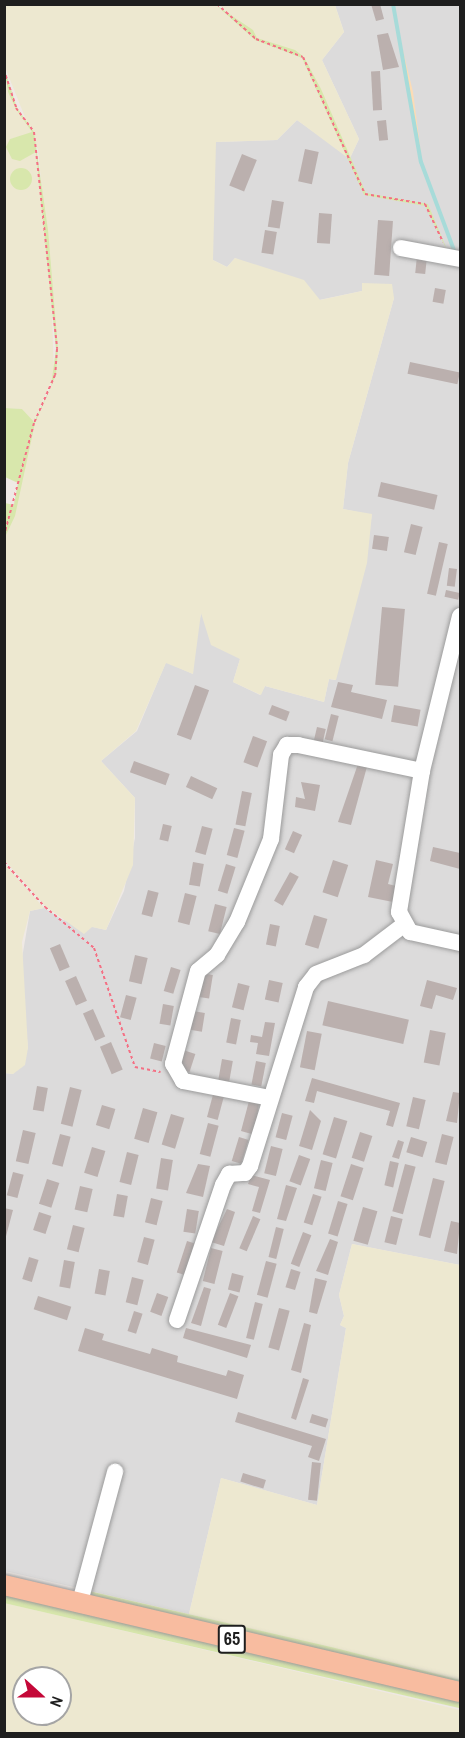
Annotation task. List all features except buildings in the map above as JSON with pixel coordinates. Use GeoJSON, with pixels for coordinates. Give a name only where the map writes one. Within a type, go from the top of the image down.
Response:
{"type":"FeatureCollection","features":[{"type":"Feature","properties":{"kind":"main road","name":"65"},"geometry":{"type":"LineString","coordinates":[[4,1585],[460,1692]]}},
{"type":"Feature","properties":{"kind":"street"},"geometry":{"type":"LineString","coordinates":[[401,248],[455,257]]}},
{"type":"Feature","properties":{"kind":"street"},"geometry":{"type":"LineString","coordinates":[[402,926],[400,895],[422,771],[460,616]]}},
{"type":"Feature","properties":{"kind":"street"},"geometry":{"type":"LineString","coordinates":[[270,1098],[176,1075],[174,1048],[198,971],[217,956],[237,922],[277,823],[281,755],[287,745],[422,771]]}},
{"type":"Feature","properties":{"kind":"street"},"geometry":{"type":"LineString","coordinates":[[402,926],[424,939],[460,943]]}},
{"type":"Feature","properties":{"kind":"street"},"geometry":{"type":"LineString","coordinates":[[177,1320],[223,1185],[230,1174],[245,1173],[250,1166],[270,1098],[311,979],[381,945],[402,926]]}},
{"type":"Feature","properties":{"kind":"street"},"geometry":{"type":"LineString","coordinates":[[80,1602],[115,1472]]}},
{"type":"Feature","properties":{"kind":"path"},"geometry":{"type":"LineString","coordinates":[[217,4],[256,39],[303,57],[365,194],[430,207],[455,257]]}},
{"type":"Feature","properties":{"kind":"path"},"geometry":{"type":"LineString","coordinates":[[4,70],[16,108],[34,132],[57,349],[55,375],[34,423],[4,536]]}},
{"type":"Feature","properties":{"kind":"path"},"geometry":{"type":"LineString","coordinates":[[4,862],[45,907],[94,948],[135,1067],[176,1075]]}},
{"type":"Feature","properties":{"kind":"shaded area"},"geometry":{"type":"Polygon","coordinates":[[[5,5],[216,5],[255,40],[302,58],[348,158],[297,120],[277,140],[216,142],[213,260],[227,267],[235,258],[304,280],[320,300],[362,291],[362,283],[392,284],[394,298],[348,463],[343,509],[372,514],[367,563],[336,680],[329,679],[324,702],[265,686],[261,695],[233,682],[240,659],[211,645],[201,613],[193,674],[166,663],[136,731],[101,761],[135,798],[133,865],[106,930],[92,927],[84,934],[45,906],[5,861],[5,537],[35,423],[56,375],[58,349],[38,150],[5,67],[5,5]]]}},
{"type":"Feature","properties":{"kind":"shaded area"},"geometry":{"type":"Polygon","coordinates":[[[219,5],[335,5],[344,32],[322,60],[359,139],[350,158],[304,57],[257,38],[219,5]]]}},
{"type":"Feature","properties":{"kind":"shaded area"},"geometry":{"type":"Polygon","coordinates":[[[335,5],[460,5],[460,1265],[352,1244],[339,1295],[344,1316],[340,1325],[346,1328],[317,1505],[221,1478],[189,1614],[5,1571],[4,1073],[13,1074],[28,1048],[20,970],[30,911],[44,908],[63,920],[106,930],[124,891],[135,838],[135,798],[101,761],[137,731],[166,662],[193,674],[194,636],[202,612],[240,659],[233,682],[260,695],[265,686],[324,702],[329,679],[335,680],[372,515],[343,509],[348,463],[394,298],[362,291],[319,300],[235,258],[227,267],[213,260],[210,211],[215,142],[277,140],[297,120],[350,158],[359,139],[322,60],[344,32],[335,5]]]}},
{"type":"Feature","properties":{"kind":"shaded area"},"geometry":{"type":"Polygon","coordinates":[[[4,74],[8,92],[33,133],[10,139],[36,151],[51,284],[54,375],[33,423],[22,409],[5,408],[4,74]]]}},
{"type":"Feature","properties":{"kind":"shaded area"},"geometry":{"type":"Polygon","coordinates":[[[4,863],[44,908],[30,911],[22,942],[28,1048],[25,1065],[13,1074],[4,1073],[4,863]]]}},
{"type":"Feature","properties":{"kind":"shaded area"},"geometry":{"type":"Polygon","coordinates":[[[352,1244],[460,1265],[460,1680],[189,1614],[221,1478],[317,1505],[346,1328],[340,1325],[344,1316],[339,1295],[352,1244]]]}},
{"type":"Feature","properties":{"kind":"shaded area"},"geometry":{"type":"Polygon","coordinates":[[[5,1603],[460,1710],[460,1733],[5,1734],[5,1603]]]}},
{"type":"Feature","properties":{"kind":"green space"},"geometry":{"type":"Polygon","coordinates":[[[216,5],[253,30],[257,38],[295,50],[304,57],[321,89],[366,193],[428,204],[448,252],[425,206],[364,195],[302,58],[255,40],[216,5]]]}},
{"type":"Feature","properties":{"kind":"green space"},"geometry":{"type":"Polygon","coordinates":[[[4,67],[17,108],[34,132],[48,230],[58,349],[56,375],[35,423],[15,516],[5,537],[5,503],[14,505],[18,483],[5,477],[5,408],[22,409],[34,422],[51,386],[56,349],[36,152],[20,161],[12,159],[6,147],[10,139],[32,132],[16,109],[8,92],[4,67]]]}},
{"type":"Feature","properties":{"kind":"green space"},"geometry":{"type":"Polygon","coordinates":[[[21,168],[29,171],[32,179],[29,187],[21,190],[13,187],[10,179],[13,171],[21,168]]]}},
{"type":"Feature","properties":{"kind":"green space"},"geometry":{"type":"Polygon","coordinates":[[[89,1591],[335,1648],[460,1680],[460,1685],[86,1598],[89,1591]]]}},
{"type":"Feature","properties":{"kind":"green space"},"geometry":{"type":"Polygon","coordinates":[[[5,1594],[460,1699],[459,1708],[4,1603],[5,1594]]]}},
{"type":"Feature","properties":{"kind":"sand"},"geometry":{"type":"Polygon","coordinates":[[[392,5],[413,92],[422,161],[460,268],[420,162],[392,5]]]}},
{"type":"Feature","properties":{"kind":"waterway"},"geometry":{"type":"LineString","coordinates":[[393,4],[421,162],[455,253]]}}]}
